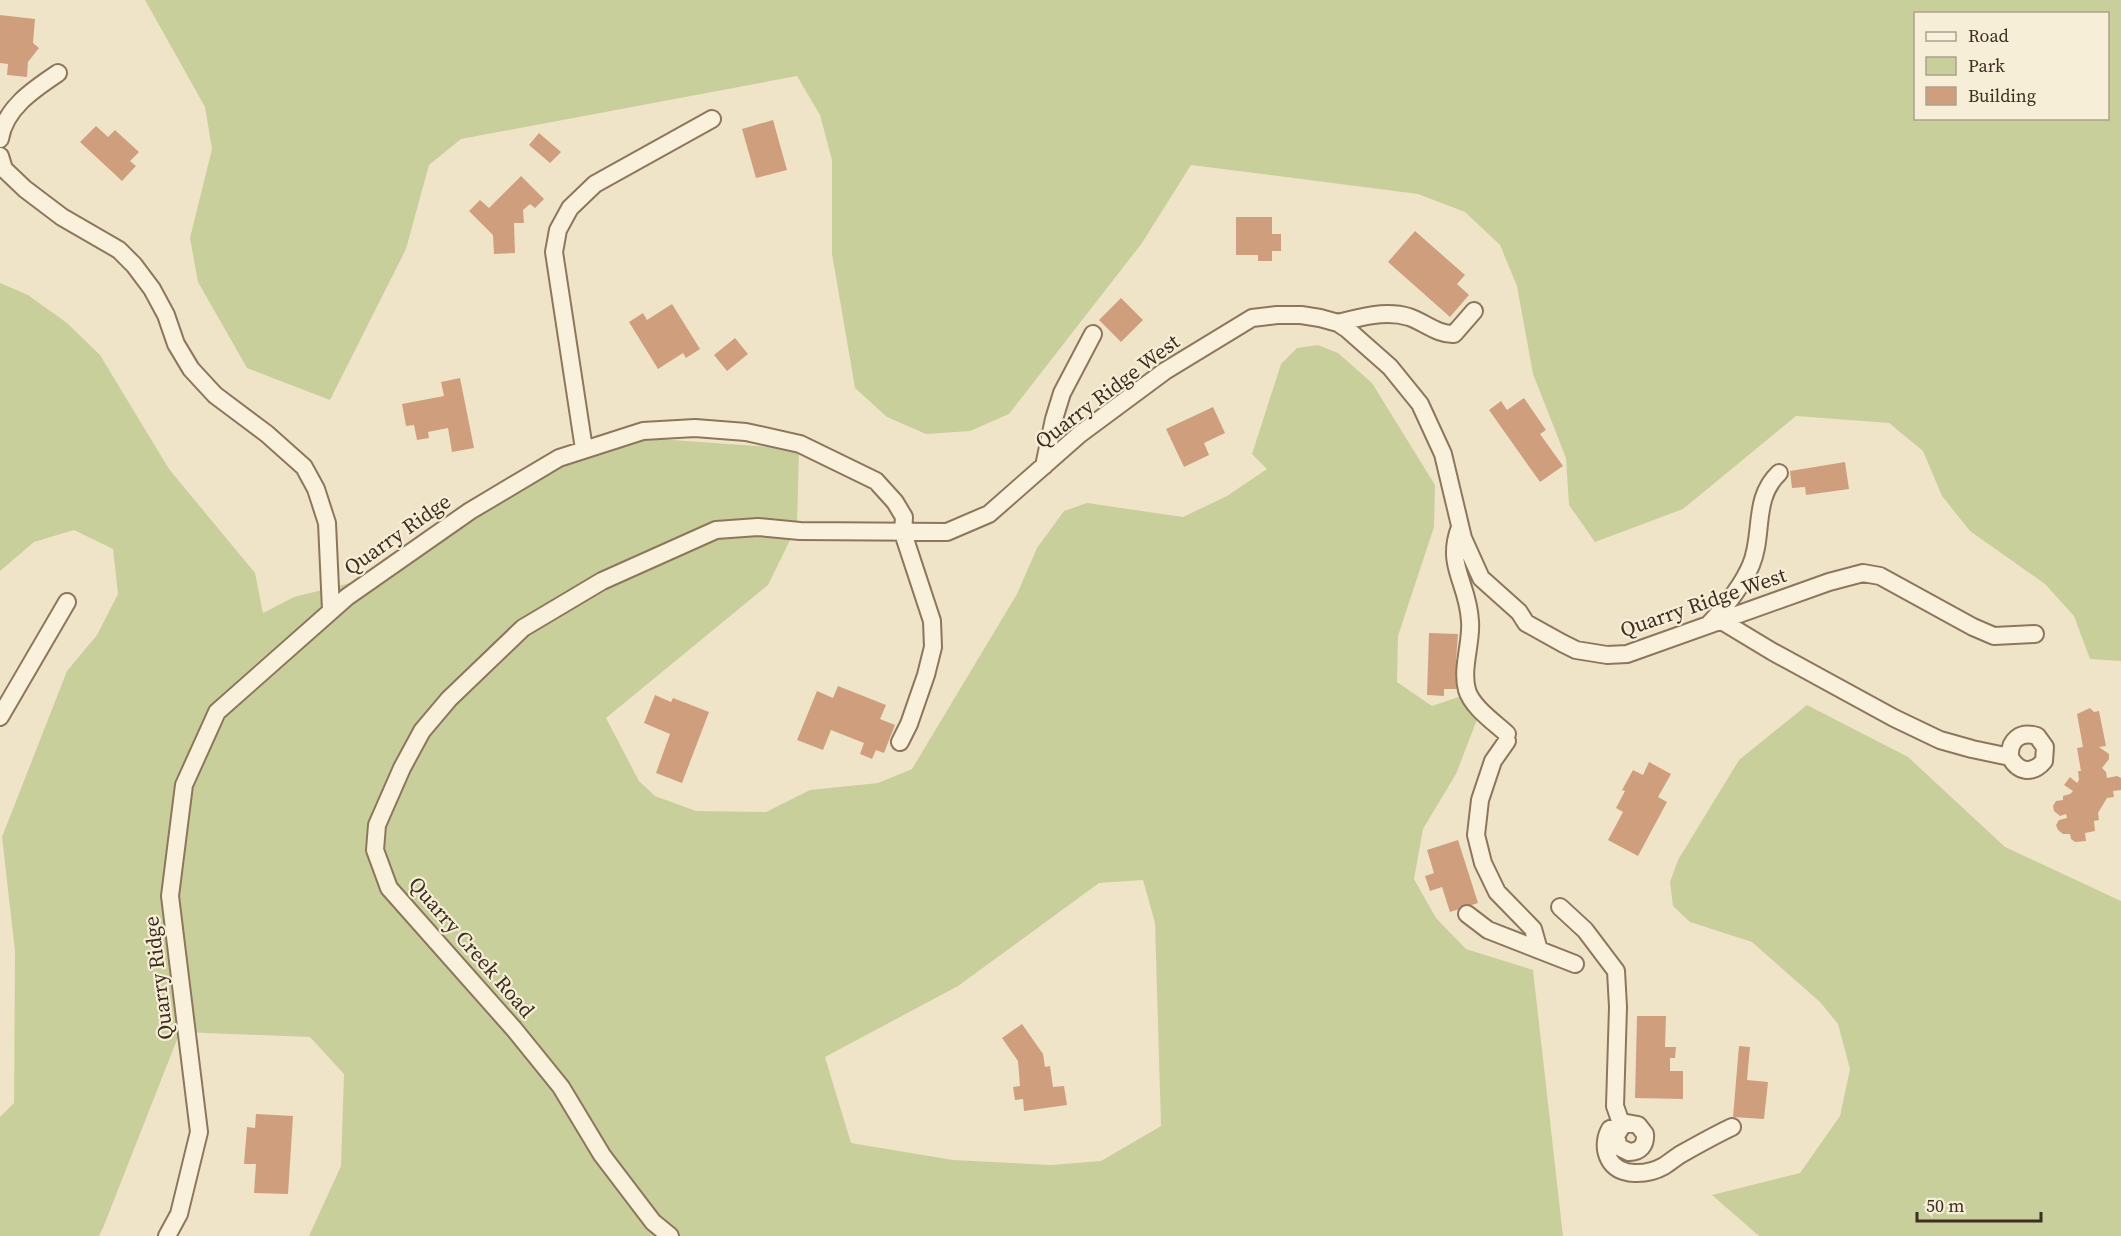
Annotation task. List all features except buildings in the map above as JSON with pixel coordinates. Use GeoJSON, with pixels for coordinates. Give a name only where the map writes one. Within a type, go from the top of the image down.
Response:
{"type":"FeatureCollection","features":[{"type":"Feature","properties":{"kind":"street"},"geometry":{"type":"LineString","coordinates":[[0,139],[9,117],[21,100],[58,73]]}},
{"type":"Feature","properties":{"kind":"street"},"geometry":{"type":"LineString","coordinates":[[584,449],[554,252],[558,230],[570,208],[594,184],[711,119]]}},
{"type":"Feature","properties":{"kind":"street"},"geometry":{"type":"LineString","coordinates":[[0,156],[4,169],[25,189],[62,217],[109,243],[126,257],[166,315],[176,344],[190,369],[215,395],[267,434],[304,467],[316,489],[327,523],[331,610]]}},
{"type":"Feature","properties":{"kind":"street"},"geometry":{"type":"LineString","coordinates":[[1338,323],[1366,315],[1394,315],[1409,317],[1446,334],[1454,334],[1474,311]]}},
{"type":"Feature","properties":{"kind":"street","name":"Quarry Ridge West"},"geometry":{"type":"LineString","coordinates":[[903,533],[946,532],[989,514],[1080,434],[1165,371],[1252,318],[1301,315],[1338,323],[1390,367],[1420,404],[1443,454],[1460,527],[1481,579],[1519,612],[1526,623],[1576,650],[1607,656],[1627,654],[1829,582],[1863,573],[1880,576],[1994,636],[2035,634]]}},
{"type":"Feature","properties":{"kind":"street"},"geometry":{"type":"LineString","coordinates":[[1044,466],[1062,393],[1093,334]]}},
{"type":"Feature","properties":{"kind":"street","name":"Quarry Ridge"},"geometry":{"type":"LineString","coordinates":[[167,1236],[179,1214],[199,1132],[170,896],[184,785],[217,712],[346,597],[470,512],[559,458],[643,431],[695,428],[746,432],[800,444],[876,481],[895,502],[904,517],[903,533],[932,621],[933,647],[920,695],[900,742]]}},
{"type":"Feature","properties":{"kind":"street"},"geometry":{"type":"LineString","coordinates":[[1779,472],[1770,481],[1764,494],[1752,564],[1714,622],[1940,740],[2010,757]]}},
{"type":"Feature","properties":{"kind":"street","name":"Quarry Creek Road"},"geometry":{"type":"LineString","coordinates":[[670,1236],[653,1222],[602,1155],[561,1087],[514,1029],[389,888],[375,850],[377,825],[402,768],[422,731],[449,699],[523,628],[602,581],[716,530],[758,527],[800,531],[903,533]]}},
{"type":"Feature","properties":{"kind":"street"},"geometry":{"type":"LineString","coordinates":[[1460,527],[1454,554],[1456,567],[1466,592],[1471,622],[1466,688],[1471,699],[1507,738],[1493,761],[1480,800],[1476,835],[1483,863],[1497,892],[1533,929],[1539,950]]}},
{"type":"Feature","properties":{"kind":"street"},"geometry":{"type":"LineString","coordinates":[[0,717],[68,602]]}},
{"type":"Feature","properties":{"kind":"street"},"geometry":{"type":"LineString","coordinates":[[1560,907],[1585,930],[1616,971],[1618,1019],[1615,1106],[1622,1126],[1609,1130],[1605,1142],[1609,1159],[1615,1167],[1623,1171],[1642,1173],[1662,1167],[1677,1156],[1732,1127]]}},
{"type":"Feature","properties":{"kind":"street"},"geometry":{"type":"LineString","coordinates":[[1467,914],[1488,930],[1575,964]]}},
{"type":"Feature","properties":{"kind":"green space"},"geometry":{"type":"Polygon","coordinates":[[[145,0],[2121,0],[2121,661],[2090,659],[2074,616],[2045,584],[1970,531],[1942,496],[1923,451],[1889,423],[1796,416],[1683,509],[1595,542],[1569,505],[1566,458],[1533,374],[1517,286],[1500,245],[1465,212],[1418,194],[1191,165],[1142,243],[1009,414],[970,431],[926,434],[887,417],[855,388],[832,254],[832,160],[820,115],[797,76],[461,139],[429,165],[406,249],[330,400],[247,368],[198,282],[190,238],[212,149],[205,107],[145,0]]]}},
{"type":"Feature","properties":{"kind":"green space"},"geometry":{"type":"Polygon","coordinates":[[[0,283],[28,295],[67,323],[100,355],[169,469],[255,573],[263,613],[294,597],[374,577],[616,436],[799,449],[797,526],[768,585],[606,718],[639,781],[655,796],[696,811],[766,812],[810,790],[878,783],[912,769],[1017,594],[1037,548],[1064,511],[1087,503],[1183,517],[1227,496],[1267,469],[1252,454],[1281,364],[1297,348],[1318,345],[1338,353],[1372,383],[1435,485],[1434,527],[1398,636],[1397,682],[1432,706],[1476,691],[1480,712],[1456,774],[1423,829],[1414,879],[1436,918],[1466,949],[1533,970],[1563,1236],[309,1236],[341,1166],[344,1074],[310,1037],[180,1032],[99,1236],[0,1236],[0,1117],[14,1103],[15,951],[2,837],[67,671],[97,635],[118,594],[113,549],[74,530],[34,542],[0,571],[0,283]],[[1143,880],[1099,883],[958,986],[825,1057],[851,1143],[953,1160],[1051,1165],[1101,1161],[1161,1126],[1155,923],[1143,880]]]}},
{"type":"Feature","properties":{"kind":"green space"},"geometry":{"type":"Polygon","coordinates":[[[1807,705],[1908,757],[2005,847],[2121,901],[2121,1236],[1759,1236],[1712,1195],[1800,1173],[1840,1116],[1850,1069],[1838,1024],[1820,1002],[1752,942],[1690,922],[1673,906],[1670,882],[1678,860],[1739,760],[1807,705]]]}}]}
